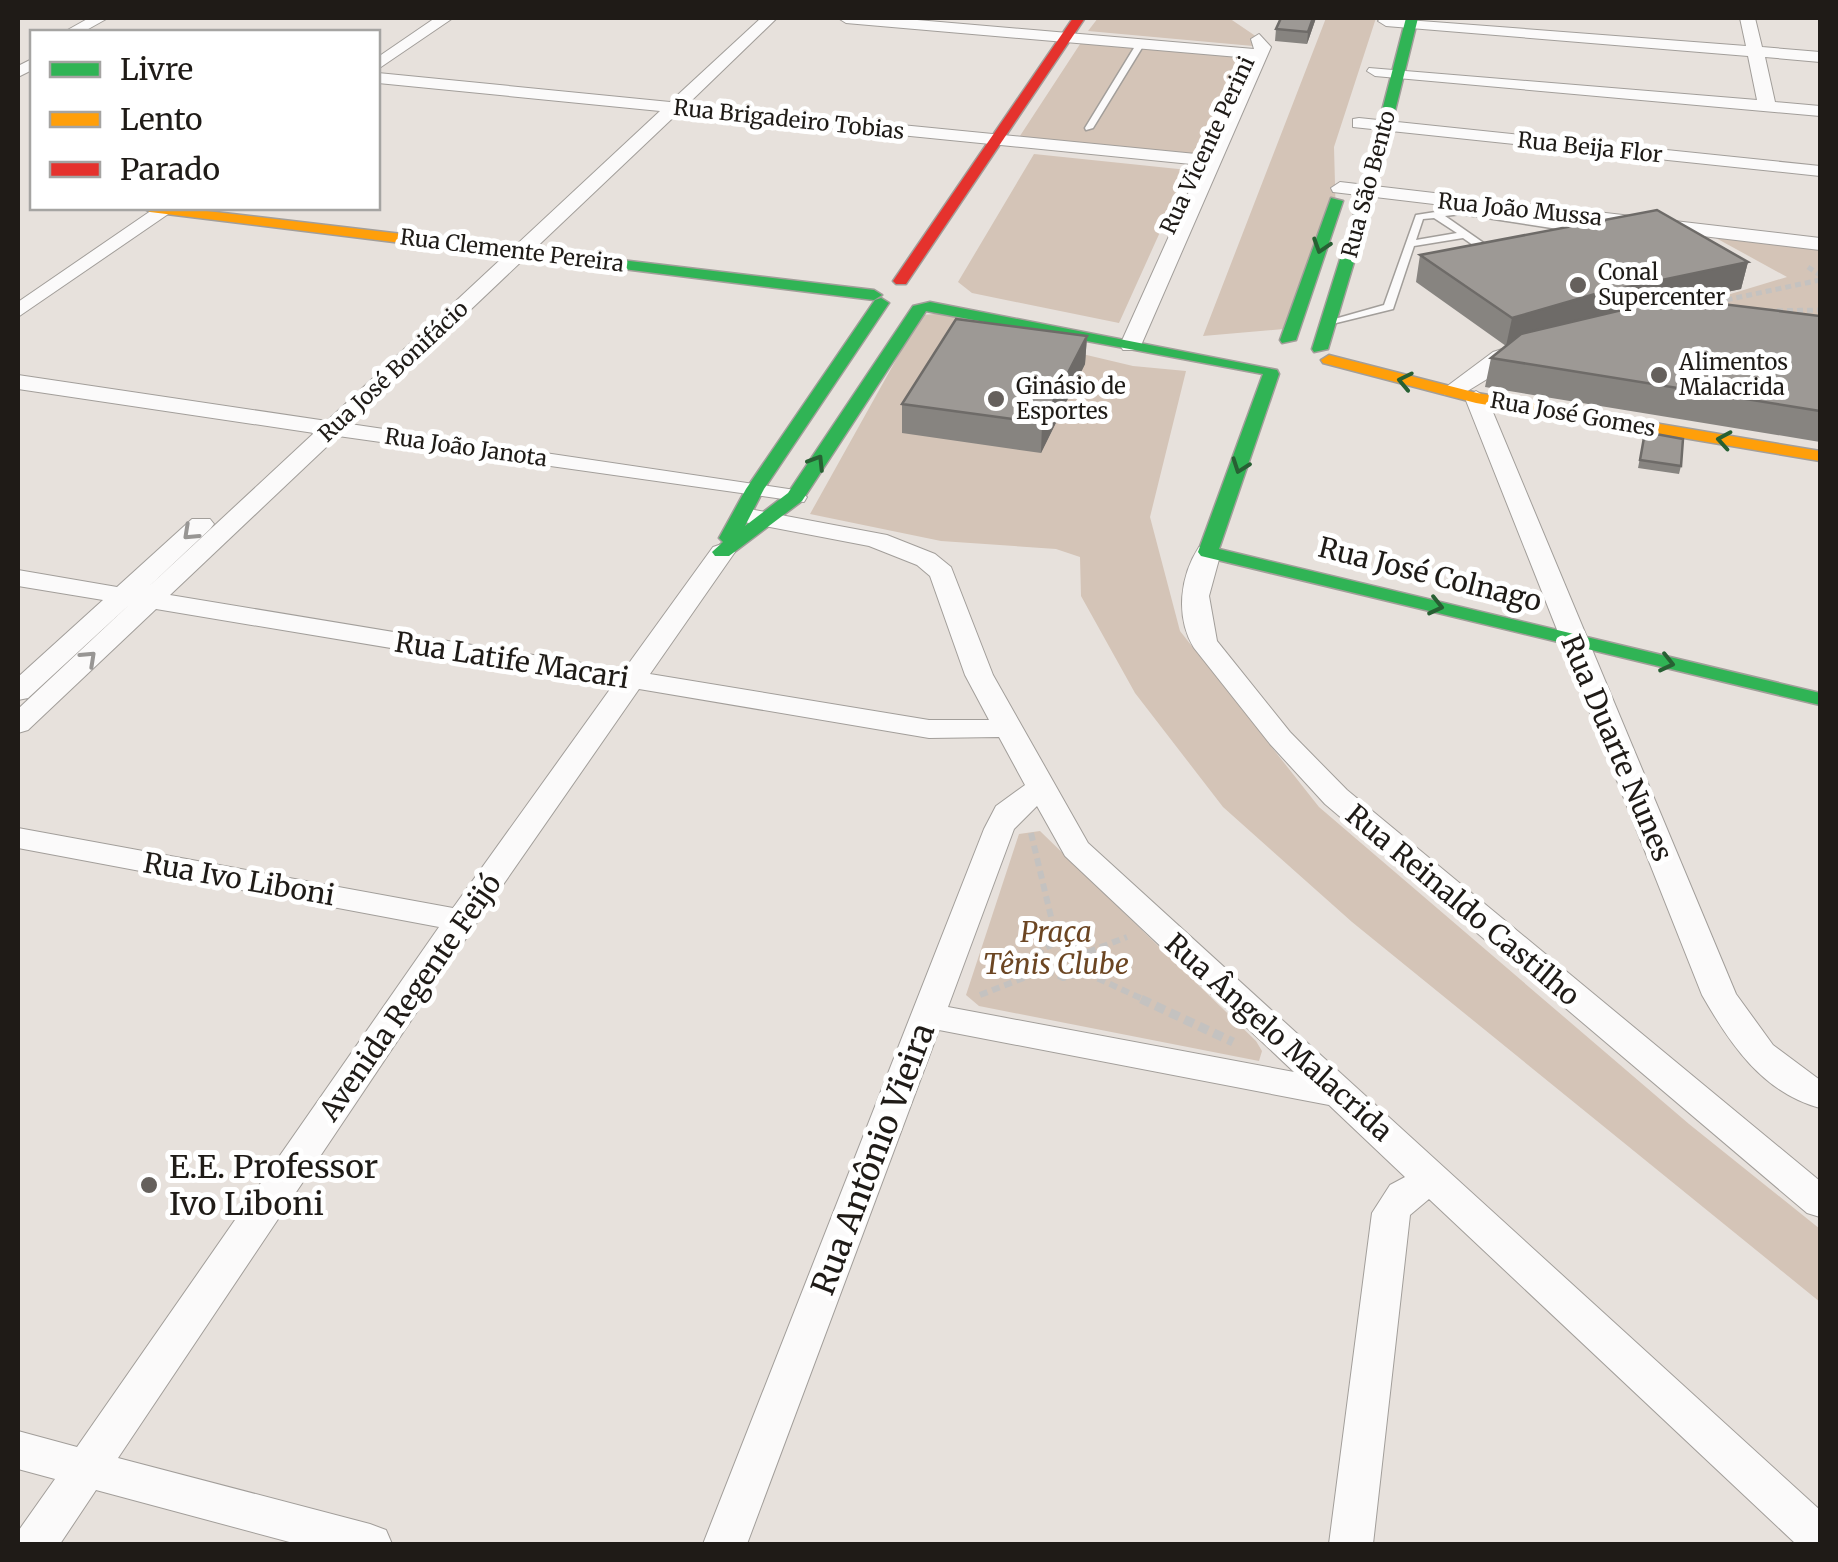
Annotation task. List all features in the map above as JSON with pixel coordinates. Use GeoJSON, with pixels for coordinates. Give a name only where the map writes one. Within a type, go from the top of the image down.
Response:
{"type":"FeatureCollection","features":[{"type":"Feature","properties":{"kind":"street"},"geometry":{"type":"LineString","coordinates":[[76,30],[100,18]]}},
{"type":"Feature","properties":{"kind":"street"},"geometry":{"type":"LineString","coordinates":[[95,30],[119,18]]}},
{"type":"Feature","properties":{"kind":"street"},"geometry":{"type":"LineString","coordinates":[[380,48],[424,18]]}},
{"type":"Feature","properties":{"kind":"street"},"geometry":{"type":"LineString","coordinates":[[380,63],[445,18]]}},
{"type":"Feature","properties":{"kind":"street","name":"Rua José Bonifácio"},"geometry":{"type":"LineString","coordinates":[[661,110],[752,18]]}},
{"type":"Feature","properties":{"kind":"street","name":"Rua José Bonifácio"},"geometry":{"type":"LineString","coordinates":[[18,724],[136,598],[661,110],[769,18]]}},
{"type":"Feature","properties":{"kind":"street"},"geometry":{"type":"LineString","coordinates":[[846,18],[1081,29],[1141,44],[1257,50]]}},
{"type":"Feature","properties":{"kind":"street"},"geometry":{"type":"LineString","coordinates":[[929,18],[1081,29],[1257,50]]}},
{"type":"Feature","properties":{"kind":"street"},"geometry":{"type":"LineString","coordinates":[[1748,18],[1767,106]]}},
{"type":"Feature","properties":{"kind":"street"},"geometry":{"type":"LineString","coordinates":[[1378,66],[1412,20],[1820,57]]}},
{"type":"Feature","properties":{"kind":"street","name":"Rua São Bento"},"geometry":{"type":"LineString","coordinates":[[1265,353],[1344,170],[1378,66],[1412,20]]}},
{"type":"Feature","properties":{"kind":"street","name":"Avenida Regente Feijó"},"geometry":{"type":"LineString","coordinates":[[753,517],[756,489],[828,381],[891,289],[948,230],[1081,29]]}},
{"type":"Feature","properties":{"kind":"street","name":"Rua Vicente Perini"},"geometry":{"type":"LineString","coordinates":[[1126,337],[1257,50]]}},
{"type":"Feature","properties":{"kind":"street"},"geometry":{"type":"LineString","coordinates":[[1378,66],[1820,111]]}},
{"type":"Feature","properties":{"kind":"street","name":"Rua São Bento"},"geometry":{"type":"LineString","coordinates":[[1324,354],[1328,324],[1368,192],[1383,125],[1378,66]]}},
{"type":"Feature","properties":{"kind":"street","name":"Rua Beija Flor"},"geometry":{"type":"LineString","coordinates":[[1378,66],[1383,125],[1820,171]]}},
{"type":"Feature","properties":{"kind":"street","name":"Rua Brigadeiro Tobias"},"geometry":{"type":"LineString","coordinates":[[380,78],[1206,165]]}},
{"type":"Feature","properties":{"kind":"street","name":"Rua Brigadeiro Tobias"},"geometry":{"type":"LineString","coordinates":[[380,86],[661,110]]}},
{"type":"Feature","properties":{"kind":"street","name":"Rua João Mussa"},"geometry":{"type":"LineString","coordinates":[[1344,170],[1368,192],[1820,244]]}},
{"type":"Feature","properties":{"kind":"street"},"geometry":{"type":"LineString","coordinates":[[18,291],[153,210]]}},
{"type":"Feature","properties":{"kind":"street"},"geometry":{"type":"LineString","coordinates":[[18,311],[153,210]]}},
{"type":"Feature","properties":{"kind":"street","name":"Rua Clemente Pereira"},"geometry":{"type":"LineString","coordinates":[[175,210],[891,289],[931,304]]}},
{"type":"Feature","properties":{"kind":"street","name":"Rua Clemente Pereira"},"geometry":{"type":"LineString","coordinates":[[252,210],[514,245]]}},
{"type":"Feature","properties":{"kind":"street"},"geometry":{"type":"LineString","coordinates":[[891,289],[938,287],[931,304],[1126,337],[1265,353],[1304,376],[1326,368],[1324,354]]}},
{"type":"Feature","properties":{"kind":"street","name":"Avenida Regente Feijó"},"geometry":{"type":"LineString","coordinates":[[35,1544],[461,920],[722,552],[753,517],[795,496],[865,386],[931,304]]}},
{"type":"Feature","properties":{"kind":"street"},"geometry":{"type":"LineString","coordinates":[[1464,394],[1506,354],[1548,344]]}},
{"type":"Feature","properties":{"kind":"street"},"geometry":{"type":"LineString","coordinates":[[1208,552],[1265,353]]}},
{"type":"Feature","properties":{"kind":"street","name":"Rua José Gomes"},"geometry":{"type":"LineString","coordinates":[[1265,353],[1324,354],[1360,371],[1464,394],[1820,456]]}},
{"type":"Feature","properties":{"kind":"street"},"geometry":{"type":"LineString","coordinates":[[828,381],[865,386]]}},
{"type":"Feature","properties":{"kind":"street","name":"Rua João Janota"},"geometry":{"type":"LineString","coordinates":[[18,382],[795,496]]}},
{"type":"Feature","properties":{"kind":"street","name":"Rua Duarte Nunes"},"geometry":{"type":"LineString","coordinates":[[1464,394],[1719,995],[1744,1039],[1787,1080],[1820,1095]]}},
{"type":"Feature","properties":{"kind":"street","name":"Rua Ângelo Malacrida"},"geometry":{"type":"LineString","coordinates":[[753,517],[899,547],[932,562],[942,574],[961,636],[1007,728],[1031,793],[1076,849],[1820,1538]]}},
{"type":"Feature","properties":{"kind":"street","name":"Rua José Colnago"},"geometry":{"type":"LineString","coordinates":[[1208,552],[1820,699]]}},
{"type":"Feature","properties":{"kind":"street","name":"Rua Reinaldo Castilho"},"geometry":{"type":"LineString","coordinates":[[1208,552],[1196,585],[1198,624],[1204,642],[1280,738],[1336,798],[1820,1202]]}},
{"type":"Feature","properties":{"kind":"street","name":"Rua Latife Macari"},"geometry":{"type":"LineString","coordinates":[[18,578],[942,730],[1007,728]]}},
{"type":"Feature","properties":{"kind":"street","name":"Rua José Bonifácio"},"geometry":{"type":"LineString","coordinates":[[18,692],[136,598]]}},
{"type":"Feature","properties":{"kind":"street","name":"Rua Antônio Vieira"},"geometry":{"type":"LineString","coordinates":[[725,1544],[999,828],[1006,812],[1031,793]]}},
{"type":"Feature","properties":{"kind":"street","name":"Rua Ivo Liboni"},"geometry":{"type":"LineString","coordinates":[[18,838],[461,920]]}},
{"type":"Feature","properties":{"kind":"street"},"geometry":{"type":"LineString","coordinates":[[928,1016],[1343,1094]]}},
{"type":"Feature","properties":{"kind":"street"},"geometry":{"type":"LineString","coordinates":[[1351,1544],[1390,1212],[1403,1195],[1434,1178]]}},
{"type":"Feature","properties":{"kind":"street"},"geometry":{"type":"LineString","coordinates":[[18,1450],[370,1544]]}},
{"type":"Feature","properties":{"kind":"lane"},"geometry":{"type":"LineString","coordinates":[[1089,128],[1141,44]]}},
{"type":"Feature","properties":{"kind":"lane"},"geometry":{"type":"LineString","coordinates":[[1328,324],[1389,308],[1418,217],[1461,211],[1601,233],[1562,240]]}},
{"type":"Feature","properties":{"kind":"lane"},"geometry":{"type":"LineString","coordinates":[[1435,214],[1496,256],[1477,259]]}},
{"type":"Feature","properties":{"kind":"lane"},"geometry":{"type":"LineString","coordinates":[[1501,217],[1529,234]]}},
{"type":"Feature","properties":{"kind":"lane"},"geometry":{"type":"LineString","coordinates":[[1605,234],[1626,232],[1644,223]]}},
{"type":"Feature","properties":{"kind":"lane"},"geometry":{"type":"LineString","coordinates":[[1410,244],[1465,234]]}},
{"type":"Feature","properties":{"kind":"lane"},"geometry":{"type":"LineString","coordinates":[[1400,273],[1419,270]]}},
{"type":"Feature","properties":{"kind":"path"},"geometry":{"type":"LineString","coordinates":[[1698,306],[1820,280]]}},
{"type":"Feature","properties":{"kind":"path"},"geometry":{"type":"LineString","coordinates":[[1764,311],[1820,310]]}},
{"type":"Feature","properties":{"kind":"path"},"geometry":{"type":"LineString","coordinates":[[1707,312],[1726,311]]}},
{"type":"Feature","properties":{"kind":"path"},"geometry":{"type":"LineString","coordinates":[[1031,793],[1058,942]]}},
{"type":"Feature","properties":{"kind":"path"},"geometry":{"type":"LineString","coordinates":[[1088,952],[1156,926]]}},
{"type":"Feature","properties":{"kind":"path"},"geometry":{"type":"LineString","coordinates":[[1058,942],[1079,944],[1092,956],[1086,974],[1074,980],[1052,978],[1038,965],[1040,950],[1058,942]]}},
{"type":"Feature","properties":{"kind":"path"},"geometry":{"type":"LineString","coordinates":[[928,1016],[1044,970]]}},
{"type":"Feature","properties":{"kind":"path"},"geometry":{"type":"LineString","coordinates":[[1086,974],[1240,1046]]}},
{"type":"Feature","properties":{"kind":"green space"},"geometry":{"type":"Polygon","coordinates":[[[1098,18],[1229,18],[1257,37],[1253,46],[1088,31],[1098,18]]]}},
{"type":"Feature","properties":{"kind":"green space"},"geometry":{"type":"Polygon","coordinates":[[[1326,18],[1376,18],[1334,147],[1336,221],[1284,329],[1203,336],[1326,18]]]}},
{"type":"Feature","properties":{"kind":"green space"},"geometry":{"type":"Polygon","coordinates":[[[1084,38],[1250,53],[1201,160],[1016,142],[1084,38]]]}},
{"type":"Feature","properties":{"kind":"green space"},"geometry":{"type":"Polygon","coordinates":[[[1034,154],[1188,170],[1119,323],[972,293],[958,282],[1034,154]]]}},
{"type":"Feature","properties":{"kind":"green space"},"geometry":{"type":"Polygon","coordinates":[[[1714,237],[1820,249],[1820,334],[1681,309],[1787,277],[1714,237]]]}},
{"type":"Feature","properties":{"kind":"green space"},"geometry":{"type":"Polygon","coordinates":[[[948,313],[965,326],[1133,366],[1186,371],[1150,517],[1180,631],[1319,807],[1689,1124],[1820,1229],[1820,1302],[1352,922],[1223,807],[1135,693],[1081,596],[1080,557],[1056,549],[941,541],[810,514],[921,315],[948,313]]]}},
{"type":"Feature","properties":{"kind":"green space","name":"Praça Tênis Clube"},"geometry":{"type":"Polygon","coordinates":[[[1040,831],[1256,1041],[1262,1051],[1259,1061],[979,1006],[966,995],[1019,834],[1040,831]]]}},
{"type":"Feature","properties":{"kind":"building"},"geometry":{"type":"Polygon","coordinates":[[[1281,18],[1313,18],[1308,32],[1276,29],[1281,18]]]}},
{"type":"Feature","properties":{"kind":"building"},"geometry":{"type":"Polygon","coordinates":[[[1657,210],[1748,262],[1595,294],[1512,318],[1420,255],[1657,210]]]}},
{"type":"Feature","properties":{"kind":"building"},"geometry":{"type":"Polygon","coordinates":[[[1689,300],[1820,316],[1820,411],[1491,358],[1521,334],[1660,301],[1689,300]]]}},
{"type":"Feature","properties":{"kind":"building","name":"Ginásio de Esportes"},"geometry":{"type":"Polygon","coordinates":[[[956,319],[1087,336],[1042,423],[902,404],[956,319]]]}},
{"type":"Feature","properties":{"kind":"building"},"geometry":{"type":"Polygon","coordinates":[[[1645,432],[1683,439],[1681,466],[1640,460],[1645,432]]]}},
{"type":"Feature","properties":{"kind":"traffic: fast"},"geometry":{"type":"LineString","coordinates":[[1320,349],[1368,192],[1412,18]]}},
{"type":"Feature","properties":{"kind":"traffic: fast"},"geometry":{"type":"LineString","coordinates":[[1288,340],[1336,201]]}},
{"type":"Feature","properties":{"kind":"traffic: fast"},"geometry":{"type":"LineString","coordinates":[[596,262],[874,295]]}},
{"type":"Feature","properties":{"kind":"traffic: fast"},"geometry":{"type":"LineString","coordinates":[[729,538],[755,489],[881,303]]}},
{"type":"Feature","properties":{"kind":"traffic: fast"},"geometry":{"type":"LineString","coordinates":[[930,307],[1260,370]]}},
{"type":"Feature","properties":{"kind":"traffic: fast"},"geometry":{"type":"LineString","coordinates":[[722,552],[795,497],[919,309]]}},
{"type":"Feature","properties":{"kind":"traffic: fast"},"geometry":{"type":"LineString","coordinates":[[1271,374],[1208,552],[1820,699]]}},
{"type":"Feature","properties":{"kind":"traffic: slow"},"geometry":{"type":"LineString","coordinates":[[167,210],[596,262]]}},
{"type":"Feature","properties":{"kind":"traffic: slow"},"geometry":{"type":"LineString","coordinates":[[1329,360],[1476,398],[1820,456]]}},
{"type":"Feature","properties":{"kind":"traffic: jam"},"geometry":{"type":"LineString","coordinates":[[901,281],[1079,18]]}},
{"type":"Feature","properties":{"kind":"traffic: jam"},"geometry":{"type":"LineString","coordinates":[[18,192],[30,194]]}},
{"type":"Feature","properties":{"kind":"place","name":"Conal Supercenter"},"geometry":{"type":"Point","coordinates":[1578,285]}},
{"type":"Feature","properties":{"kind":"place","name":"Alimentos Malacrida"},"geometry":{"type":"Point","coordinates":[1659,375]}},
{"type":"Feature","properties":{"kind":"place","name":"Ginásio de Esportes"},"geometry":{"type":"Point","coordinates":[996,399]}},
{"type":"Feature","properties":{"kind":"place","name":"E.E. Professor Ivo Liboni"},"geometry":{"type":"Point","coordinates":[149,1185]}}]}
